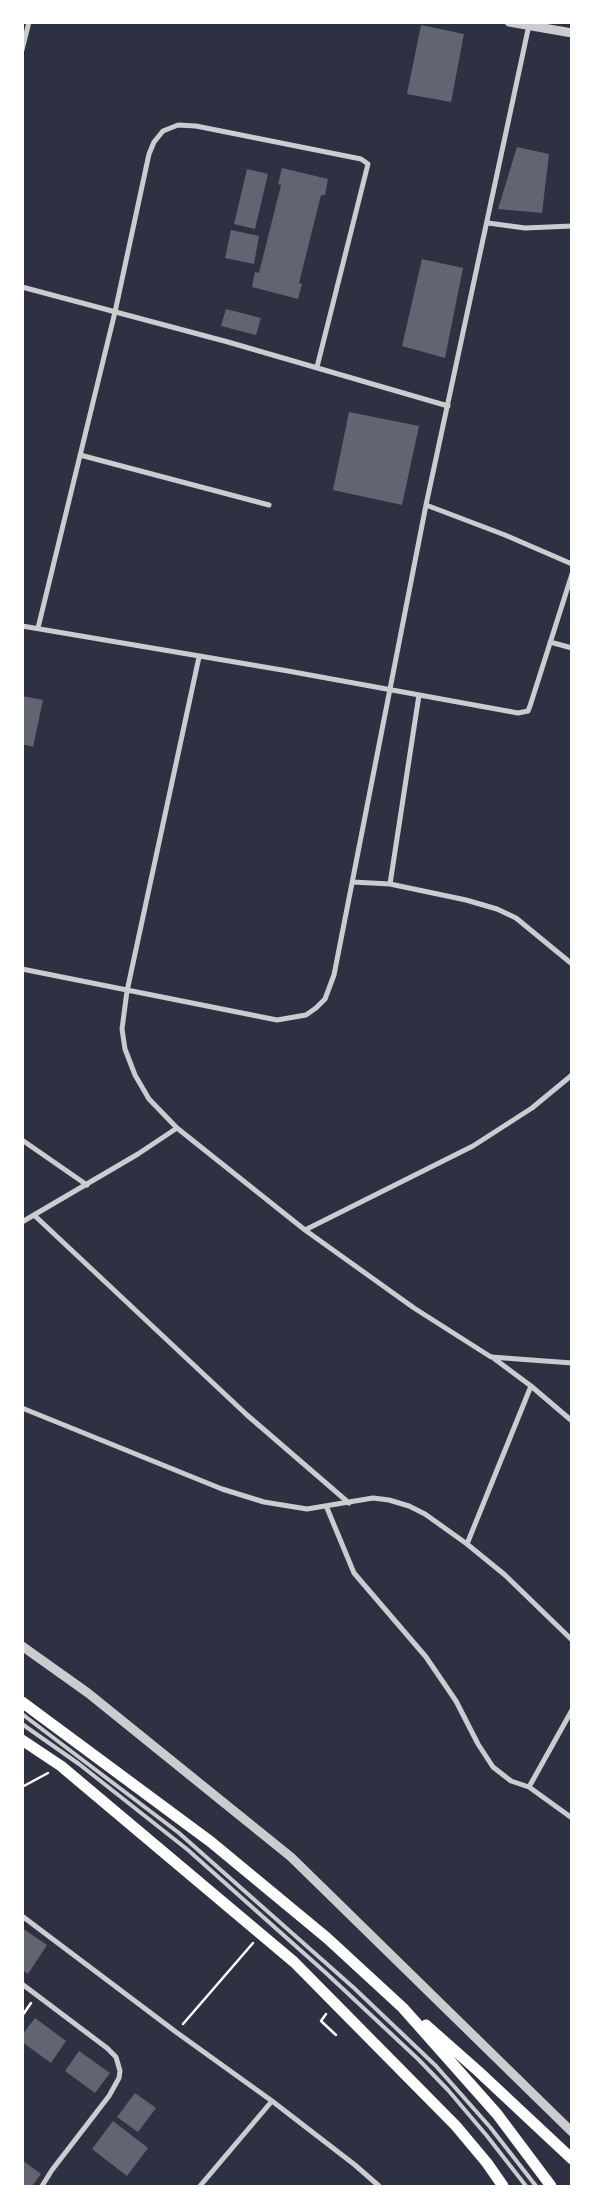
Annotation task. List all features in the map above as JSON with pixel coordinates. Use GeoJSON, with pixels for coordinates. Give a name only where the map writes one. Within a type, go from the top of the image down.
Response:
{"type":"FeatureCollection","features":[{"type":"Feature","properties":{"kind":"highway"},"geometry":{"type":"LineString","coordinates":[[22,1702],[211,1842],[326,1938],[403,2008],[430,2028],[572,2159]]}},
{"type":"Feature","properties":{"kind":"highway"},"geometry":{"type":"LineString","coordinates":[[22,1740],[61,1766],[294,1962],[456,2126],[487,2163],[503,2186]]}},
{"type":"Feature","properties":{"kind":"highway"},"geometry":{"type":"LineString","coordinates":[[403,2008],[497,2114],[551,2186]]}},
{"type":"Feature","properties":{"kind":"street"},"geometry":{"type":"LineString","coordinates":[[22,50],[29,22]]}},
{"type":"Feature","properties":{"kind":"street"},"geometry":{"type":"LineString","coordinates":[[509,22],[529,24],[572,34]]}},
{"type":"Feature","properties":{"kind":"street"},"geometry":{"type":"LineString","coordinates":[[22,970],[259,1018],[277,1020],[306,1015],[320,1003],[330,988],[426,505],[488,223],[529,24]]}},
{"type":"Feature","properties":{"kind":"street"},"geometry":{"type":"LineString","coordinates":[[38,628],[115,312],[149,154],[154,142],[163,131],[178,125],[196,126],[365,160],[368,164],[317,367]]}},
{"type":"Feature","properties":{"kind":"street"},"geometry":{"type":"LineString","coordinates":[[488,223],[525,228],[572,226]]}},
{"type":"Feature","properties":{"kind":"street"},"geometry":{"type":"LineString","coordinates":[[22,287],[317,367],[448,406]]}},
{"type":"Feature","properties":{"kind":"street"},"geometry":{"type":"LineString","coordinates":[[80,455],[269,505]]}},
{"type":"Feature","properties":{"kind":"street"},"geometry":{"type":"LineString","coordinates":[[426,505],[505,535],[572,564]]}},
{"type":"Feature","properties":{"kind":"street"},"geometry":{"type":"LineString","coordinates":[[22,626],[288,671],[518,714],[528,711],[572,574]]}},
{"type":"Feature","properties":{"kind":"street"},"geometry":{"type":"LineString","coordinates":[[550,642],[572,648]]}},
{"type":"Feature","properties":{"kind":"street"},"geometry":{"type":"LineString","coordinates":[[198,657],[128,991],[122,1029],[125,1049],[135,1075],[149,1099],[177,1128],[305,1230],[380,1285],[491,1357],[531,1386],[572,1421]]}},
{"type":"Feature","properties":{"kind":"street"},"geometry":{"type":"LineString","coordinates":[[390,884],[419,695]]}},
{"type":"Feature","properties":{"kind":"street"},"geometry":{"type":"LineString","coordinates":[[352,882],[390,884],[466,900],[497,909],[516,918],[572,964]]}},
{"type":"Feature","properties":{"kind":"street"},"geometry":{"type":"LineString","coordinates":[[305,1230],[474,1146],[532,1108],[572,1075]]}},
{"type":"Feature","properties":{"kind":"street"},"geometry":{"type":"LineString","coordinates":[[22,1222],[177,1128]]}},
{"type":"Feature","properties":{"kind":"street"},"geometry":{"type":"LineString","coordinates":[[22,1140],[87,1184]]}},
{"type":"Feature","properties":{"kind":"street"},"geometry":{"type":"LineString","coordinates":[[34,1215],[247,1415],[349,1503]]}},
{"type":"Feature","properties":{"kind":"street"},"geometry":{"type":"LineString","coordinates":[[491,1357],[572,1363]]}},
{"type":"Feature","properties":{"kind":"street"},"geometry":{"type":"LineString","coordinates":[[468,1544],[531,1386]]}},
{"type":"Feature","properties":{"kind":"street"},"geometry":{"type":"LineString","coordinates":[[22,1408],[222,1489],[286,1507],[326,1508],[374,1498],[409,1506],[425,1514],[468,1544],[504,1575],[572,1640]]}},
{"type":"Feature","properties":{"kind":"street"},"geometry":{"type":"LineString","coordinates":[[326,1508],[354,1573],[426,1657],[456,1701],[478,1744],[493,1767],[511,1781],[530,1787],[572,1818]]}},
{"type":"Feature","properties":{"kind":"street"},"geometry":{"type":"LineString","coordinates":[[22,1646],[88,1693],[291,1857],[572,2132]]}},
{"type":"Feature","properties":{"kind":"street"},"geometry":{"type":"LineString","coordinates":[[530,1787],[572,1710]]}},
{"type":"Feature","properties":{"kind":"street"},"geometry":{"type":"LineString","coordinates":[[22,1916],[176,2032],[272,2101],[380,2186]]}},
{"type":"Feature","properties":{"kind":"street"},"geometry":{"type":"LineString","coordinates":[[22,1984],[107,2048],[116,2057],[120,2071],[119,2078],[109,2096],[52,2170],[42,2186]]}},
{"type":"Feature","properties":{"kind":"street"},"geometry":{"type":"LineString","coordinates":[[200,2186],[272,2101]]}},
{"type":"Feature","properties":{"kind":"lane"},"geometry":{"type":"LineString","coordinates":[[22,1714],[179,1833],[354,1988],[436,2066],[495,2134],[536,2186]]}},
{"type":"Feature","properties":{"kind":"lane"},"geometry":{"type":"LineString","coordinates":[[22,1724],[78,1764],[188,1850],[326,1973],[418,2059],[448,2090],[526,2186]]}},
{"type":"Feature","properties":{"kind":"path"},"geometry":{"type":"LineString","coordinates":[[22,1788],[61,1766]]}},
{"type":"Feature","properties":{"kind":"path"},"geometry":{"type":"LineString","coordinates":[[176,2032],[260,1934]]}},
{"type":"Feature","properties":{"kind":"path"},"geometry":{"type":"LineString","coordinates":[[321,2021],[336,2034]]}},
{"type":"Feature","properties":{"kind":"building"},"geometry":{"type":"Polygon","coordinates":[[[421,25],[464,34],[451,102],[407,94],[421,25]]]}},
{"type":"Feature","properties":{"kind":"building"},"geometry":{"type":"Polygon","coordinates":[[[517,147],[549,154],[542,213],[498,209],[517,147]]]}},
{"type":"Feature","properties":{"kind":"building"},"geometry":{"type":"Polygon","coordinates":[[[282,168],[328,179],[325,195],[321,195],[299,283],[302,284],[298,299],[252,287],[255,272],[259,273],[281,185],[278,184],[282,168]]]}},
{"type":"Feature","properties":{"kind":"building"},"geometry":{"type":"Polygon","coordinates":[[[247,169],[268,174],[255,229],[234,224],[247,169]]]}},
{"type":"Feature","properties":{"kind":"building"},"geometry":{"type":"Polygon","coordinates":[[[231,230],[259,236],[254,264],[225,258],[231,230]]]}},
{"type":"Feature","properties":{"kind":"building"},"geometry":{"type":"Polygon","coordinates":[[[422,259],[463,268],[445,358],[402,346],[422,259]]]}},
{"type":"Feature","properties":{"kind":"building"},"geometry":{"type":"Polygon","coordinates":[[[226,309],[261,318],[256,335],[221,326],[226,309]]]}},
{"type":"Feature","properties":{"kind":"building"},"geometry":{"type":"Polygon","coordinates":[[[349,412],[419,426],[402,505],[333,490],[349,412]]]}},
{"type":"Feature","properties":{"kind":"building"},"geometry":{"type":"Polygon","coordinates":[[[22,696],[43,700],[33,747],[22,744],[22,696]]]}},
{"type":"Feature","properties":{"kind":"building"},"geometry":{"type":"Polygon","coordinates":[[[22,1928],[47,1945],[28,1974],[22,1970],[22,1928]]]}},
{"type":"Feature","properties":{"kind":"building"},"geometry":{"type":"Polygon","coordinates":[[[35,2018],[66,2041],[51,2063],[22,2042],[22,2035],[35,2018]]]}},
{"type":"Feature","properties":{"kind":"building"},"geometry":{"type":"Polygon","coordinates":[[[79,2051],[110,2073],[95,2093],[65,2071],[79,2051]]]}},
{"type":"Feature","properties":{"kind":"building"},"geometry":{"type":"Polygon","coordinates":[[[135,2093],[156,2108],[138,2132],[117,2117],[135,2093]]]}},
{"type":"Feature","properties":{"kind":"building"},"geometry":{"type":"Polygon","coordinates":[[[113,2121],[148,2148],[127,2176],[92,2149],[113,2121]]]}},
{"type":"Feature","properties":{"kind":"building"},"geometry":{"type":"Polygon","coordinates":[[[22,2160],[41,2174],[32,2186],[22,2186],[22,2160]]]}}]}
